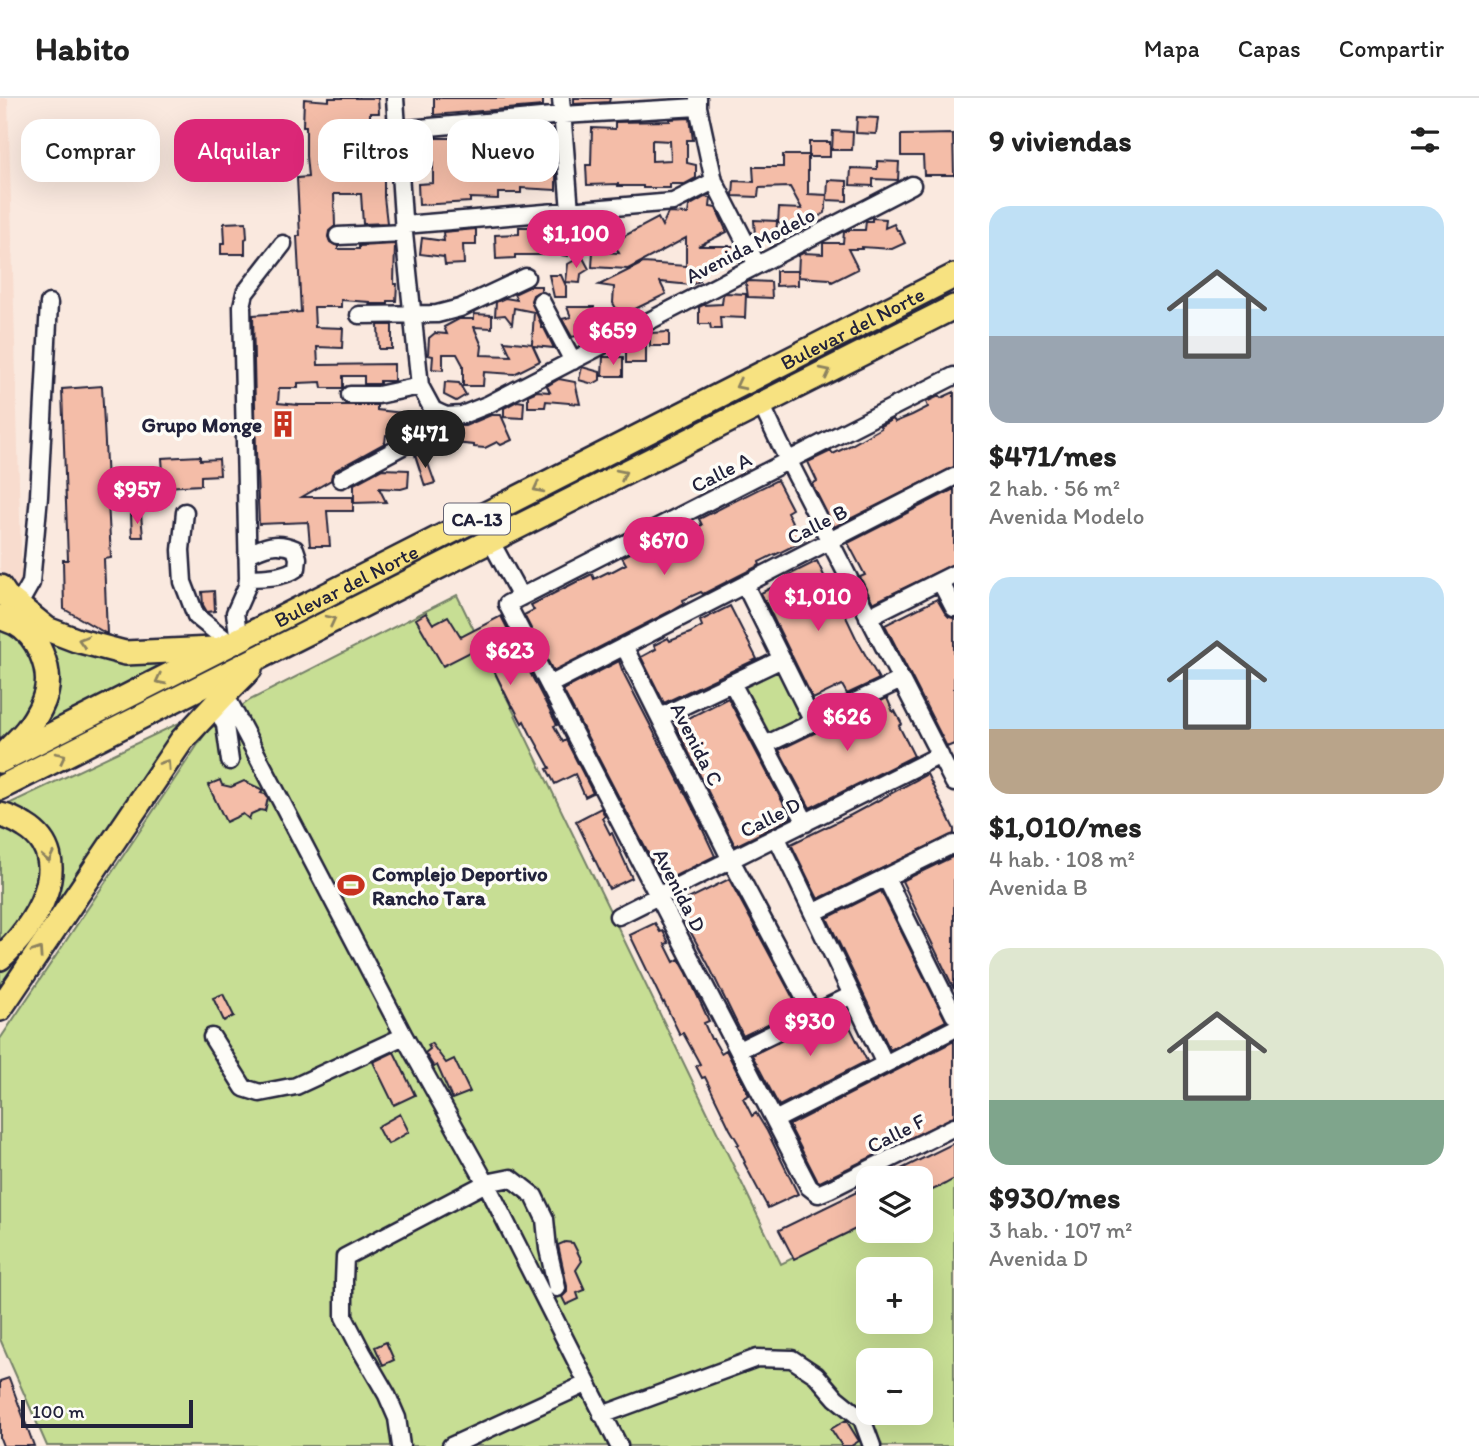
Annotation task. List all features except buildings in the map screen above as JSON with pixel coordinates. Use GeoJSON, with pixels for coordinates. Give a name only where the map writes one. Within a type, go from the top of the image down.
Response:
{"type":"FeatureCollection","features":[{"type":"Feature","properties":{"kind":"highway","name":"Bulevar del Norte"},"geometry":{"type":"LineString","coordinates":[[0,759],[954,276]]}},
{"type":"Feature","properties":{"kind":"highway","name":"Bulevar del Norte"},"geometry":{"type":"LineString","coordinates":[[0,788],[954,307]]}},
{"type":"Feature","properties":{"kind":"highway"},"geometry":{"type":"LineString","coordinates":[[0,587],[6,596],[9,612],[17,624],[31,635],[41,653],[47,674],[46,692],[39,710],[29,728],[0,759]]}},
{"type":"Feature","properties":{"kind":"highway"},"geometry":{"type":"LineString","coordinates":[[9,612],[76,640],[125,653],[186,651],[231,644]]}},
{"type":"Feature","properties":{"kind":"highway"},"geometry":{"type":"LineString","coordinates":[[0,1009],[182,740],[271,650]]}},
{"type":"Feature","properties":{"kind":"highway"},"geometry":{"type":"LineString","coordinates":[[0,815],[11,817],[35,831],[46,845],[51,865],[48,885],[37,913],[15,945],[0,958]]}},
{"type":"Feature","properties":{"kind":"street"},"geometry":{"type":"LineString","coordinates":[[395,98],[396,119]]}},
{"type":"Feature","properties":{"kind":"street"},"geometry":{"type":"LineString","coordinates":[[561,98],[570,211]]}},
{"type":"Feature","properties":{"kind":"street"},"geometry":{"type":"LineString","coordinates":[[433,127],[698,103],[714,181],[757,265]]}},
{"type":"Feature","properties":{"kind":"street"},"geometry":{"type":"LineString","coordinates":[[338,236],[673,202],[714,181]]}},
{"type":"Feature","properties":{"kind":"street"},"geometry":{"type":"LineString","coordinates":[[341,479],[442,425],[446,416],[433,410],[422,391],[400,182]]}},
{"type":"Feature","properties":{"kind":"street","name":"Avenida Modelo"},"geometry":{"type":"LineString","coordinates":[[446,416],[462,415],[487,405],[912,185]]}},
{"type":"Feature","properties":{"kind":"street"},"geometry":{"type":"LineString","coordinates":[[231,644],[235,613],[248,578],[242,306],[245,293],[283,244]]}},
{"type":"Feature","properties":{"kind":"street"},"geometry":{"type":"LineString","coordinates":[[359,315],[436,314],[460,308],[526,277]]}},
{"type":"Feature","properties":{"kind":"street"},"geometry":{"type":"LineString","coordinates":[[541,301],[573,361]]}},
{"type":"Feature","properties":{"kind":"street"},"geometry":{"type":"LineString","coordinates":[[9,612],[31,583],[39,496],[49,303]]}},
{"type":"Feature","properties":{"kind":"street","name":"Calle A"},"geometry":{"type":"LineString","coordinates":[[514,601],[954,376]]}},
{"type":"Feature","properties":{"kind":"street"},"geometry":{"type":"LineString","coordinates":[[350,395],[422,391]]}},
{"type":"Feature","properties":{"kind":"street"},"geometry":{"type":"LineString","coordinates":[[761,404],[954,783]]}},
{"type":"Feature","properties":{"kind":"street","name":"Calle B"},"geometry":{"type":"LineString","coordinates":[[550,685],[954,477]]}},
{"type":"Feature","properties":{"kind":"street"},"geometry":{"type":"LineString","coordinates":[[185,512],[181,550],[183,582],[197,616],[231,644]]}},
{"type":"Feature","properties":{"kind":"street","name":"Avenida D"},"geometry":{"type":"LineString","coordinates":[[490,540],[550,685],[809,1187],[818,1194]]}},
{"type":"Feature","properties":{"kind":"street"},"geometry":{"type":"LineString","coordinates":[[247,555],[262,546],[276,544],[295,549],[298,558],[297,568],[290,573],[248,578]]}},
{"type":"Feature","properties":{"kind":"street"},"geometry":{"type":"LineString","coordinates":[[869,617],[947,577],[954,608]]}},
{"type":"Feature","properties":{"kind":"street"},"geometry":{"type":"LineString","coordinates":[[745,585],[814,722]]}},
{"type":"Feature","properties":{"kind":"street","name":"Avenida C"},"geometry":{"type":"LineString","coordinates":[[624,646],[731,860],[813,1014]]}},
{"type":"Feature","properties":{"kind":"street"},"geometry":{"type":"LineString","coordinates":[[660,717],[782,659]]}},
{"type":"Feature","properties":{"kind":"street"},"geometry":{"type":"LineString","coordinates":[[765,745],[901,680]]}},
{"type":"Feature","properties":{"kind":"street"},"geometry":{"type":"LineString","coordinates":[[732,683],[806,823]]}},
{"type":"Feature","properties":{"kind":"street"},"geometry":{"type":"LineString","coordinates":[[220,699],[230,761]]}},
{"type":"Feature","properties":{"kind":"street"},"geometry":{"type":"LineString","coordinates":[[220,699],[486,1183],[619,1446]]}},
{"type":"Feature","properties":{"kind":"street","name":"Calle D"},"geometry":{"type":"LineString","coordinates":[[618,916],[940,755]]}},
{"type":"Feature","properties":{"kind":"street"},"geometry":{"type":"LineString","coordinates":[[777,838],[886,1064]]}},
{"type":"Feature","properties":{"kind":"street"},"geometry":{"type":"LineString","coordinates":[[813,913],[954,844]]}},
{"type":"Feature","properties":{"kind":"street"},"geometry":{"type":"LineString","coordinates":[[886,878],[954,1015]]}},
{"type":"Feature","properties":{"kind":"street"},"geometry":{"type":"LineString","coordinates":[[739,1050],[852,995]]}},
{"type":"Feature","properties":{"kind":"street"},"geometry":{"type":"LineString","coordinates":[[775,1120],[954,1029]]}},
{"type":"Feature","properties":{"kind":"street"},"geometry":{"type":"LineString","coordinates":[[212,1037],[244,1088],[260,1093],[296,1086],[404,1036]]}},
{"type":"Feature","properties":{"kind":"street","name":"Calle F"},"geometry":{"type":"LineString","coordinates":[[818,1194],[954,1127]]}},
{"type":"Feature","properties":{"kind":"street"},"geometry":{"type":"LineString","coordinates":[[401,1446],[397,1418],[387,1395],[344,1317],[345,1257],[486,1183],[511,1178],[534,1196],[545,1219],[548,1249],[557,1288]]}},
{"type":"Feature","properties":{"kind":"street"},"geometry":{"type":"LineString","coordinates":[[602,1415],[757,1358],[792,1359],[816,1375],[836,1398],[862,1419],[872,1446]]}},
{"type":"Feature","properties":{"kind":"street"},"geometry":{"type":"LineString","coordinates":[[451,1446],[586,1384]]}},
{"type":"Feature","properties":{"kind":"shaded area"},"geometry":{"type":"Polygon","coordinates":[[[0,98],[8,98],[22,587],[16,591],[0,569],[0,98]]]}},
{"type":"Feature","properties":{"kind":"green space"},"geometry":{"type":"Polygon","coordinates":[[[0,594],[50,636],[193,655],[22,741],[52,685],[0,613],[0,594]]]}},
{"type":"Feature","properties":{"kind":"green space","name":"Complejo Deportivo Rancho Tara"},"geometry":{"type":"Polygon","coordinates":[[[457,595],[781,1264],[856,1227],[856,1243],[933,1243],[933,1188],[954,1177],[954,1446],[47,1446],[0,1339],[0,1039],[207,731],[250,700],[457,595]]]}},
{"type":"Feature","properties":{"kind":"green space"},"geometry":{"type":"Polygon","coordinates":[[[0,622],[26,637],[41,689],[0,750],[0,622]]]}},
{"type":"Feature","properties":{"kind":"green space"},"geometry":{"type":"Polygon","coordinates":[[[777,668],[804,718],[769,736],[742,685],[777,668]]]}},
{"type":"Feature","properties":{"kind":"green space"},"geometry":{"type":"Polygon","coordinates":[[[196,715],[0,1002],[0,964],[57,871],[0,808],[196,715]]]}},
{"type":"Feature","properties":{"kind":"green space"},"geometry":{"type":"Polygon","coordinates":[[[0,818],[40,848],[43,883],[0,950],[0,818]]]}},
{"type":"Feature","properties":{"kind":"place","name":"Grupo Monge"},"geometry":{"type":"Point","coordinates":[283,424]}},
{"type":"Feature","properties":{"kind":"place","name":"Complejo Deportivo Rancho Tara"},"geometry":{"type":"Point","coordinates":[351,885]}}]}
